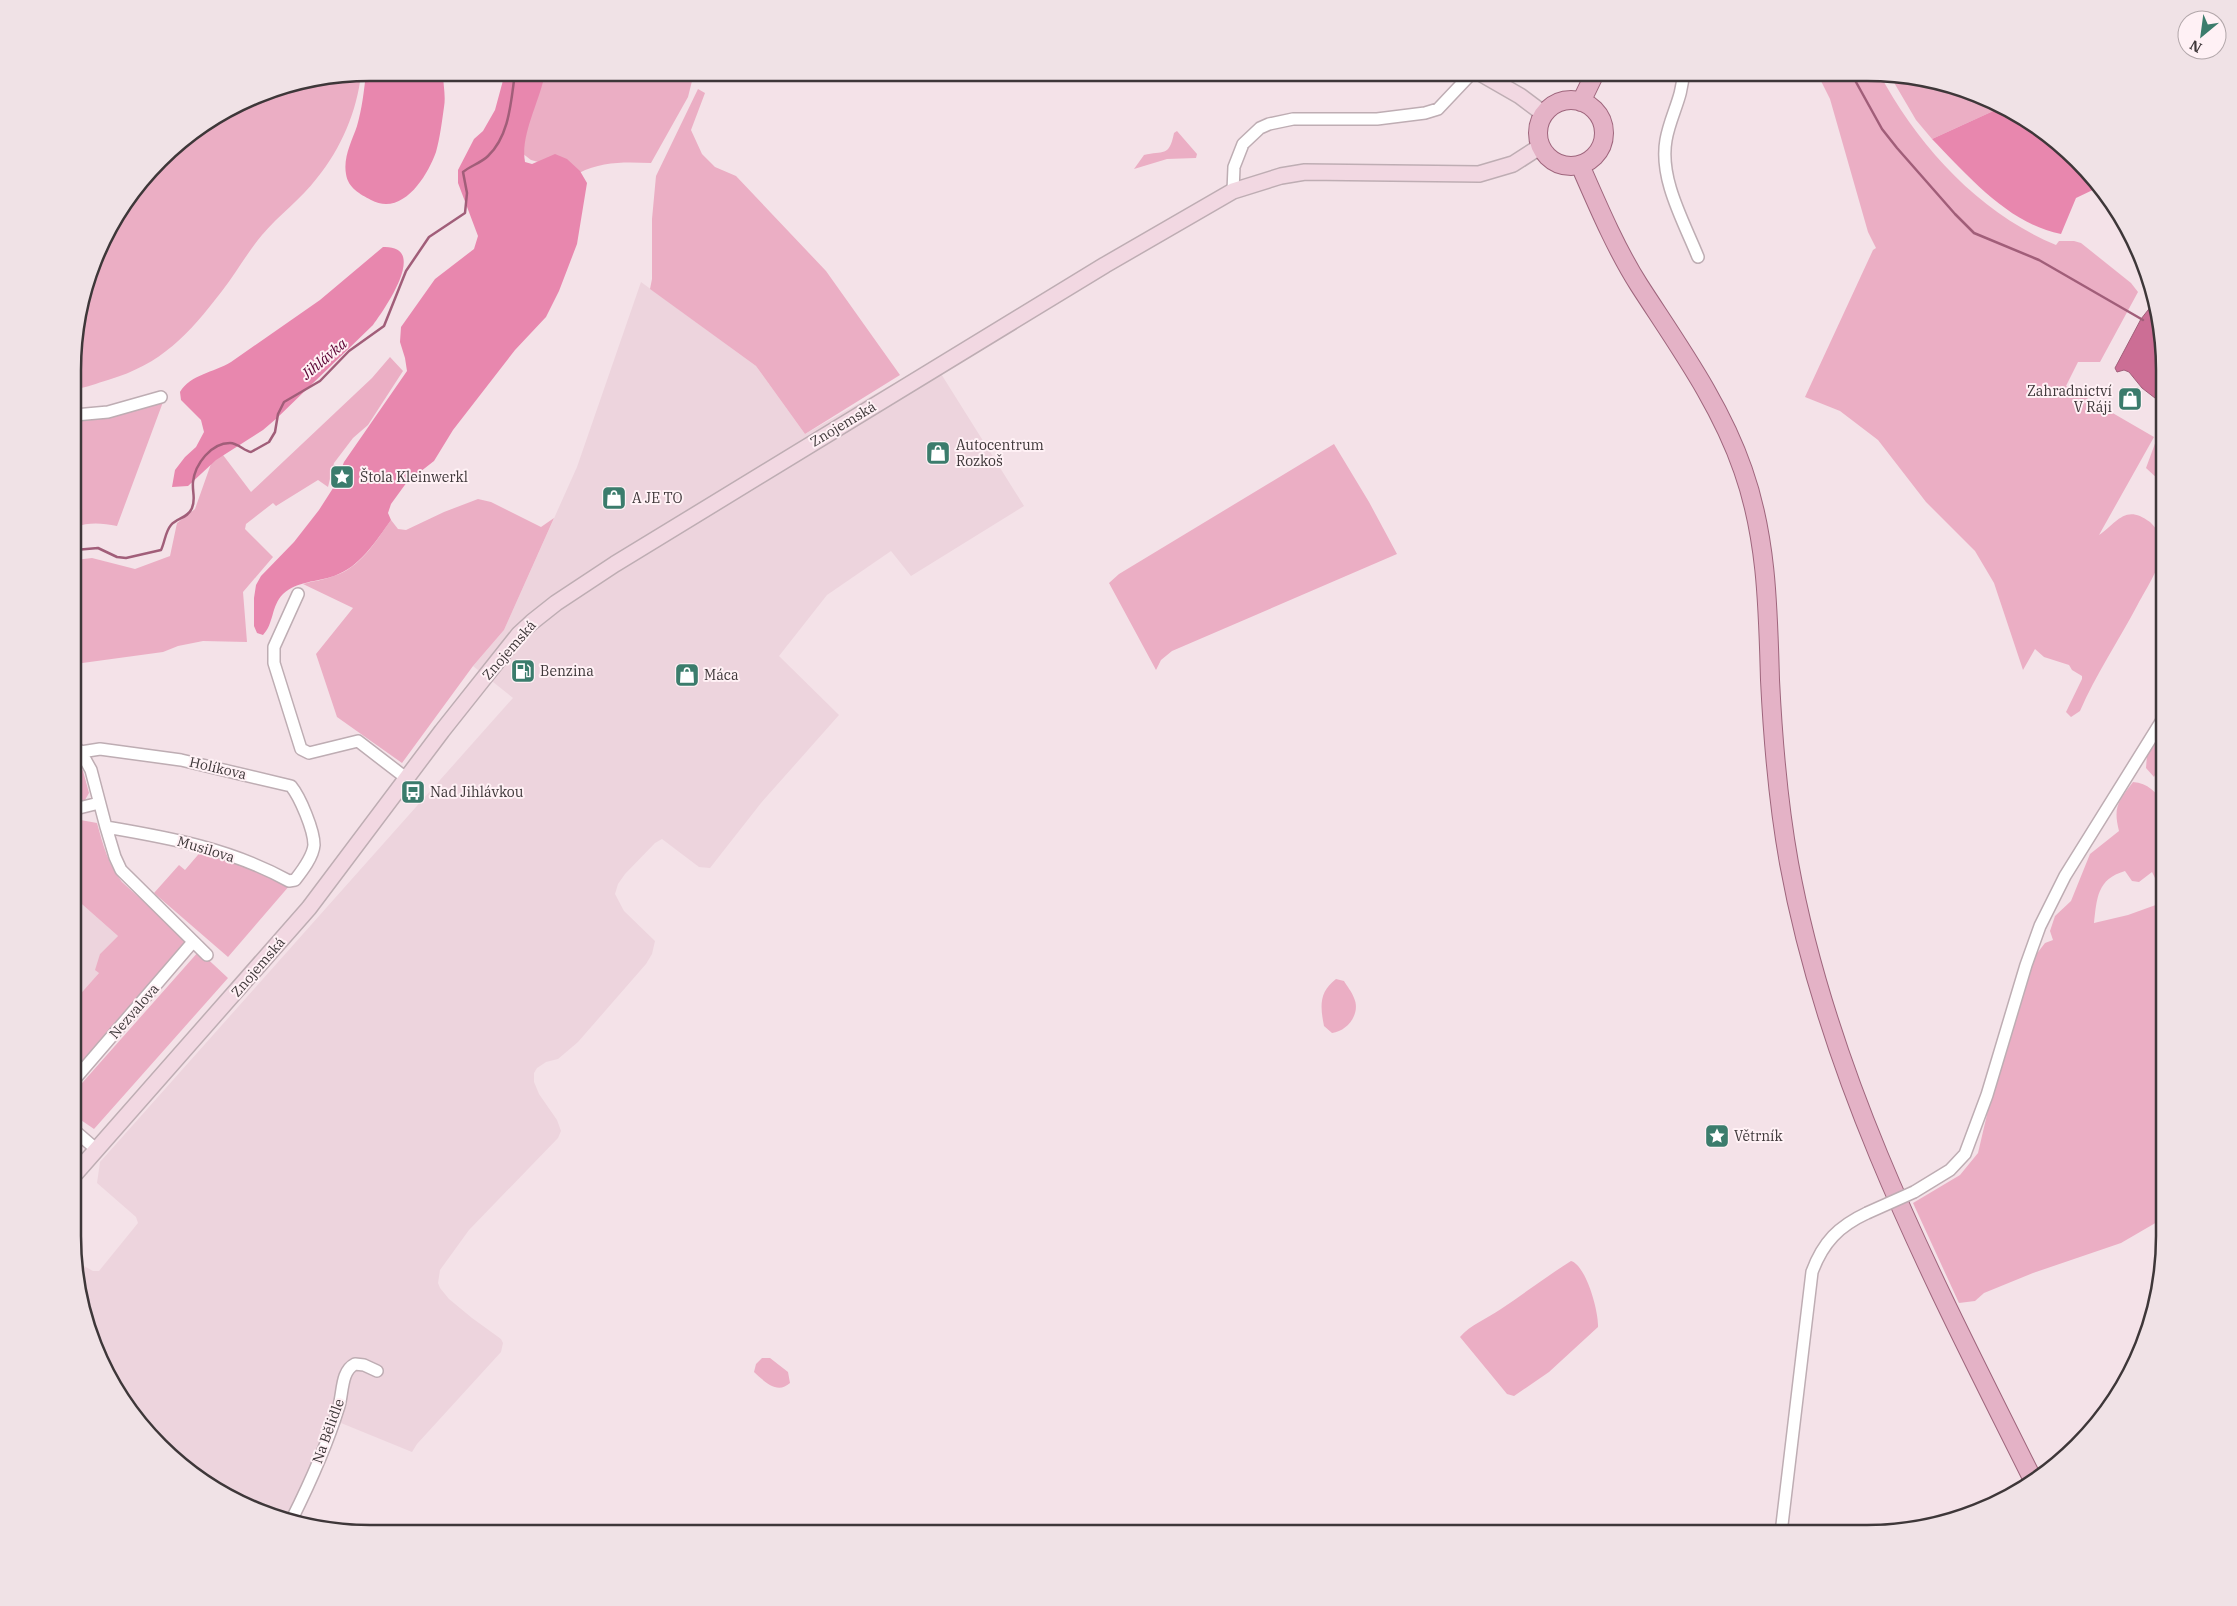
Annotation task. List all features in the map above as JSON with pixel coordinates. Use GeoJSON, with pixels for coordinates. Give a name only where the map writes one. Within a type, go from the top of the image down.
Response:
{"type":"FeatureCollection","features":[{"type":"Feature","properties":{"kind":"main road"},"geometry":{"type":"LineString","coordinates":[[1494,81],[1520,96],[1544,114]]}},
{"type":"Feature","properties":{"kind":"main road"},"geometry":{"type":"LineString","coordinates":[[1581,102],[1591,81]]}},
{"type":"Feature","properties":{"kind":"main road"},"geometry":{"type":"LineString","coordinates":[[1561,102],[1581,102],[1598,114],[1604,134],[1597,153],[1580,165],[1559,164],[1548,156],[1541,146],[1538,132],[1544,114],[1561,102]]}},
{"type":"Feature","properties":{"kind":"main road","name":"Znojemská"},"geometry":{"type":"LineString","coordinates":[[81,1167],[310,908],[406,778],[519,634],[556,603],[672,529],[1105,265],[1233,191],[1281,176],[1305,172],[1479,174],[1513,164],[1541,146]]}},
{"type":"Feature","properties":{"kind":"main road"},"geometry":{"type":"LineString","coordinates":[[1580,165],[1637,282],[1663,320],[1712,401],[1743,470],[1760,533],[1767,585],[1773,735],[1781,815],[1798,911],[1817,986],[1854,1097],[1892,1189],[1948,1309],[2030,1474]]}},
{"type":"Feature","properties":{"kind":"street"},"geometry":{"type":"LineString","coordinates":[[1233,191],[1234,167],[1243,144],[1251,134],[1269,124],[1293,119],[1369,120],[1414,116],[1438,109],[1465,81]]}},
{"type":"Feature","properties":{"kind":"street"},"geometry":{"type":"LineString","coordinates":[[1682,81],[1680,98],[1670,125],[1664,155],[1672,189],[1698,257]]}},
{"type":"Feature","properties":{"kind":"street"},"geometry":{"type":"LineString","coordinates":[[81,414],[108,412],[161,397]]}},
{"type":"Feature","properties":{"kind":"street"},"geometry":{"type":"LineString","coordinates":[[298,594],[273,651],[274,663],[301,749],[310,754],[358,741],[406,778]]}},
{"type":"Feature","properties":{"kind":"street"},"geometry":{"type":"LineString","coordinates":[[1782,1525],[1812,1272],[1824,1246],[1848,1222],[1914,1192],[1950,1170],[1965,1154],[1984,1103],[2026,965],[2040,926],[2065,876],[2156,730]]}},
{"type":"Feature","properties":{"kind":"street","name":"Holíkova"},"geometry":{"type":"LineString","coordinates":[[81,749],[100,749],[181,760],[291,786],[298,794],[313,837],[312,853]]}},
{"type":"Feature","properties":{"kind":"street"},"geometry":{"type":"LineString","coordinates":[[81,754],[91,770],[106,828],[121,870],[192,943],[207,955]]}},
{"type":"Feature","properties":{"kind":"street"},"geometry":{"type":"LineString","coordinates":[[81,808],[99,803]]}},
{"type":"Feature","properties":{"kind":"street","name":"Musilova"},"geometry":{"type":"LineString","coordinates":[[106,828],[178,839],[202,845],[222,851],[289,881],[295,880],[312,853]]}},
{"type":"Feature","properties":{"kind":"street","name":"Nezvalova"},"geometry":{"type":"LineString","coordinates":[[81,1072],[192,943]]}},
{"type":"Feature","properties":{"kind":"street"},"geometry":{"type":"LineString","coordinates":[[81,1136],[97,1150]]}},
{"type":"Feature","properties":{"kind":"street","name":"Na Bělidle"},"geometry":{"type":"LineString","coordinates":[[294,1515],[328,1439],[347,1373],[355,1364],[364,1365],[377,1371]]}},
{"type":"Feature","properties":{"kind":"shaded area"},"geometry":{"type":"Polygon","coordinates":[[[365,81],[444,81],[445,103],[440,135],[432,162],[420,183],[412,192],[403,199],[393,203],[382,204],[371,200],[355,190],[347,179],[345,168],[347,155],[359,120],[365,81]]]}},
{"type":"Feature","properties":{"kind":"shaded area"},"geometry":{"type":"Polygon","coordinates":[[[503,81],[543,81],[525,141],[525,162],[532,164],[555,154],[567,159],[580,171],[587,183],[577,244],[559,291],[546,317],[515,350],[453,430],[434,461],[407,482],[391,504],[388,513],[391,520],[367,553],[343,572],[328,578],[301,584],[283,594],[276,604],[267,631],[263,635],[257,633],[254,626],[254,598],[256,585],[261,576],[294,542],[319,510],[335,485],[344,462],[407,371],[400,342],[401,327],[435,279],[474,249],[478,236],[458,183],[458,170],[474,139],[483,131],[495,110],[503,81]]]}},
{"type":"Feature","properties":{"kind":"shaded area"},"geometry":{"type":"Polygon","coordinates":[[[536,81],[692,81],[688,97],[651,163],[605,164],[579,173],[531,160],[522,153],[536,81]]]}},
{"type":"Feature","properties":{"kind":"shaded area"},"geometry":{"type":"Polygon","coordinates":[[[1821,81],[1884,82],[1912,126],[1932,151],[1976,196],[2001,215],[2056,245],[2059,241],[2081,243],[2131,283],[2138,292],[2100,362],[2078,362],[2066,386],[2154,437],[2099,535],[2116,521],[2128,515],[2134,514],[2150,522],[2156,528],[2156,569],[2100,670],[2080,711],[2071,717],[2066,712],[2082,676],[2072,670],[2069,665],[2044,657],[2035,649],[2023,670],[1994,583],[1975,551],[1926,502],[1878,440],[1840,411],[1805,397],[1873,250],[1876,248],[1868,232],[1830,99],[1821,81]]]}},
{"type":"Feature","properties":{"kind":"shaded area"},"geometry":{"type":"Polygon","coordinates":[[[360,82],[356,102],[347,129],[326,167],[311,186],[262,235],[210,307],[172,346],[144,366],[81,388],[81,370],[84,332],[91,295],[111,242],[130,210],[153,180],[194,141],[242,111],[295,91],[332,84],[360,82]]]}},
{"type":"Feature","properties":{"kind":"shaded area"},"geometry":{"type":"Polygon","coordinates":[[[1894,83],[1942,91],[1994,111],[1932,139],[1916,120],[1894,83]]]}},
{"type":"Feature","properties":{"kind":"shaded area"},"geometry":{"type":"Polygon","coordinates":[[[698,89],[705,93],[691,130],[702,154],[715,167],[736,176],[826,271],[900,375],[805,434],[756,366],[650,289],[652,279],[652,219],[656,176],[698,89]]]}},
{"type":"Feature","properties":{"kind":"shaded area"},"geometry":{"type":"Polygon","coordinates":[[[1994,111],[2043,141],[2071,166],[2093,190],[2076,198],[2061,234],[2042,229],[2024,220],[1991,197],[1932,139],[1994,111]]]}},
{"type":"Feature","properties":{"kind":"shaded area"},"geometry":{"type":"Polygon","coordinates":[[[1177,131],[1197,154],[1196,158],[1167,159],[1134,169],[1144,155],[1167,150],[1174,133],[1177,131]]]}},
{"type":"Feature","properties":{"kind":"shaded area"},"geometry":{"type":"Polygon","coordinates":[[[383,247],[397,249],[403,256],[403,267],[400,280],[373,325],[263,430],[216,460],[188,486],[172,487],[175,470],[196,447],[204,432],[201,420],[181,400],[180,392],[185,386],[196,377],[231,362],[320,300],[383,247]]]}},
{"type":"Feature","properties":{"kind":"shaded area"},"geometry":{"type":"Polygon","coordinates":[[[641,282],[756,366],[805,434],[933,361],[1024,506],[911,576],[891,551],[827,595],[779,656],[839,715],[761,803],[710,868],[699,867],[662,839],[655,843],[625,874],[618,884],[615,894],[624,911],[655,941],[652,954],[646,964],[578,1042],[558,1059],[546,1062],[537,1068],[534,1073],[534,1082],[539,1094],[557,1120],[561,1131],[558,1138],[469,1230],[440,1270],[438,1283],[440,1288],[449,1299],[501,1339],[503,1343],[501,1352],[417,1444],[412,1452],[341,1423],[300,1516],[295,1515],[242,1495],[194,1465],[166,1440],[141,1412],[111,1364],[91,1311],[83,1266],[93,1271],[99,1271],[138,1223],[136,1217],[97,1183],[100,1162],[513,698],[473,666],[504,630],[577,467],[641,282]]]}},
{"type":"Feature","properties":{"kind":"shaded area"},"geometry":{"type":"Polygon","coordinates":[[[2149,309],[2155,351],[2156,399],[2142,388],[2129,372],[2124,370],[2117,372],[2115,368],[2141,319],[2149,309]]]}},
{"type":"Feature","properties":{"kind":"shaded area"},"geometry":{"type":"Polygon","coordinates":[[[390,357],[403,371],[368,425],[353,438],[334,463],[328,487],[318,480],[276,506],[273,503],[246,524],[245,529],[273,557],[243,592],[247,642],[203,641],[178,646],[163,652],[81,663],[81,559],[92,558],[135,569],[170,556],[177,523],[195,509],[212,461],[220,451],[251,492],[372,378],[390,357]]]}},
{"type":"Feature","properties":{"kind":"shaded area"},"geometry":{"type":"Polygon","coordinates":[[[163,402],[117,526],[106,524],[81,525],[81,418],[107,418],[163,402]]]}},
{"type":"Feature","properties":{"kind":"shaded area"},"geometry":{"type":"Polygon","coordinates":[[[2156,441],[2156,477],[2146,468],[2156,441]]]}},
{"type":"Feature","properties":{"kind":"shaded area"},"geometry":{"type":"Polygon","coordinates":[[[1334,444],[1369,502],[1397,554],[1172,651],[1161,660],[1156,670],[1109,583],[1119,574],[1334,444]]]}},
{"type":"Feature","properties":{"kind":"shaded area"},"geometry":{"type":"Polygon","coordinates":[[[478,499],[491,502],[541,527],[554,518],[504,630],[473,666],[402,763],[337,717],[316,654],[353,608],[303,584],[330,577],[352,567],[367,553],[391,520],[398,529],[406,530],[444,512],[478,499]]]}},
{"type":"Feature","properties":{"kind":"shaded area"},"geometry":{"type":"Polygon","coordinates":[[[2156,741],[2156,773],[2154,777],[2146,768],[2147,755],[2156,741]]]}},
{"type":"Feature","properties":{"kind":"shaded area"},"geometry":{"type":"Polygon","coordinates":[[[81,768],[89,793],[85,800],[81,801],[81,768]]]}},
{"type":"Feature","properties":{"kind":"shaded area"},"geometry":{"type":"Polygon","coordinates":[[[2133,782],[2143,784],[2156,794],[2156,880],[2152,872],[2139,882],[2132,881],[2125,871],[2109,879],[2100,891],[2094,923],[2128,915],[2156,905],[2156,1223],[2121,1243],[2033,1273],[1984,1293],[1975,1301],[1959,1303],[1913,1203],[1960,1175],[1978,1153],[1989,1106],[2035,956],[2045,943],[2053,940],[2050,931],[2055,916],[2071,901],[2090,854],[2119,831],[2117,810],[2120,800],[2133,782]]]}},
{"type":"Feature","properties":{"kind":"shaded area"},"geometry":{"type":"Polygon","coordinates":[[[81,820],[97,823],[104,847],[122,882],[185,939],[186,947],[81,1065],[81,993],[99,973],[95,970],[100,954],[118,936],[81,903],[81,820]]]}},
{"type":"Feature","properties":{"kind":"shaded area"},"geometry":{"type":"Polygon","coordinates":[[[203,849],[290,885],[228,957],[154,893],[179,865],[185,870],[203,849]]]}},
{"type":"Feature","properties":{"kind":"shaded area"},"geometry":{"type":"Polygon","coordinates":[[[81,903],[118,936],[100,954],[99,973],[81,993],[81,903]]]}},
{"type":"Feature","properties":{"kind":"shaded area"},"geometry":{"type":"Polygon","coordinates":[[[199,951],[228,978],[94,1129],[81,1120],[81,1084],[199,951]]]}},
{"type":"Feature","properties":{"kind":"shaded area"},"geometry":{"type":"Polygon","coordinates":[[[1336,979],[1344,981],[1354,998],[1356,1010],[1348,1025],[1338,1032],[1332,1033],[1324,1026],[1322,1000],[1326,989],[1336,979]]]}},
{"type":"Feature","properties":{"kind":"shaded area"},"geometry":{"type":"Polygon","coordinates":[[[1571,1261],[1577,1264],[1586,1280],[1594,1301],[1598,1327],[1549,1372],[1514,1396],[1507,1394],[1460,1337],[1474,1325],[1501,1309],[1571,1261]]]}},
{"type":"Feature","properties":{"kind":"shaded area"},"geometry":{"type":"Polygon","coordinates":[[[762,1358],[770,1358],[788,1372],[790,1383],[780,1388],[766,1383],[758,1376],[754,1372],[756,1364],[762,1358]]]}},
{"type":"Feature","properties":{"kind":"waterway","name":"Jihlávka"},"geometry":{"type":"LineString","coordinates":[[81,549],[98,548],[117,557],[126,558],[161,550],[171,525],[188,514],[192,508],[194,502],[194,475],[205,456],[223,444],[233,443],[251,452],[269,442],[275,432],[278,414],[284,402],[320,381],[349,351],[384,326],[406,271],[429,237],[465,213],[467,193],[463,172],[488,156],[501,138],[508,117],[514,81]]}},
{"type":"Feature","properties":{"kind":"waterway"},"geometry":{"type":"LineString","coordinates":[[1855,81],[1882,129],[1955,214],[1974,233],[2039,260],[2143,320]]}},
{"type":"Feature","properties":{"kind":"place","name":"Zahradnictví V Ráji"},"geometry":{"type":"Point","coordinates":[2130,399]}},
{"type":"Feature","properties":{"kind":"place","name":"Autocentrum Rozkoš"},"geometry":{"type":"Point","coordinates":[938,453]}},
{"type":"Feature","properties":{"kind":"place","name":"Štola Kleinwerkl"},"geometry":{"type":"Point","coordinates":[342,477]}},
{"type":"Feature","properties":{"kind":"place","name":"A JE TO"},"geometry":{"type":"Point","coordinates":[614,498]}},
{"type":"Feature","properties":{"kind":"place","name":"Benzina"},"geometry":{"type":"Point","coordinates":[523,671]}},
{"type":"Feature","properties":{"kind":"place","name":"Máca"},"geometry":{"type":"Point","coordinates":[687,675]}},
{"type":"Feature","properties":{"kind":"place","name":"Nad Jihlávkou"},"geometry":{"type":"Point","coordinates":[413,792]}},
{"type":"Feature","properties":{"kind":"place","name":"Větrník"},"geometry":{"type":"Point","coordinates":[1717,1136]}}]}
